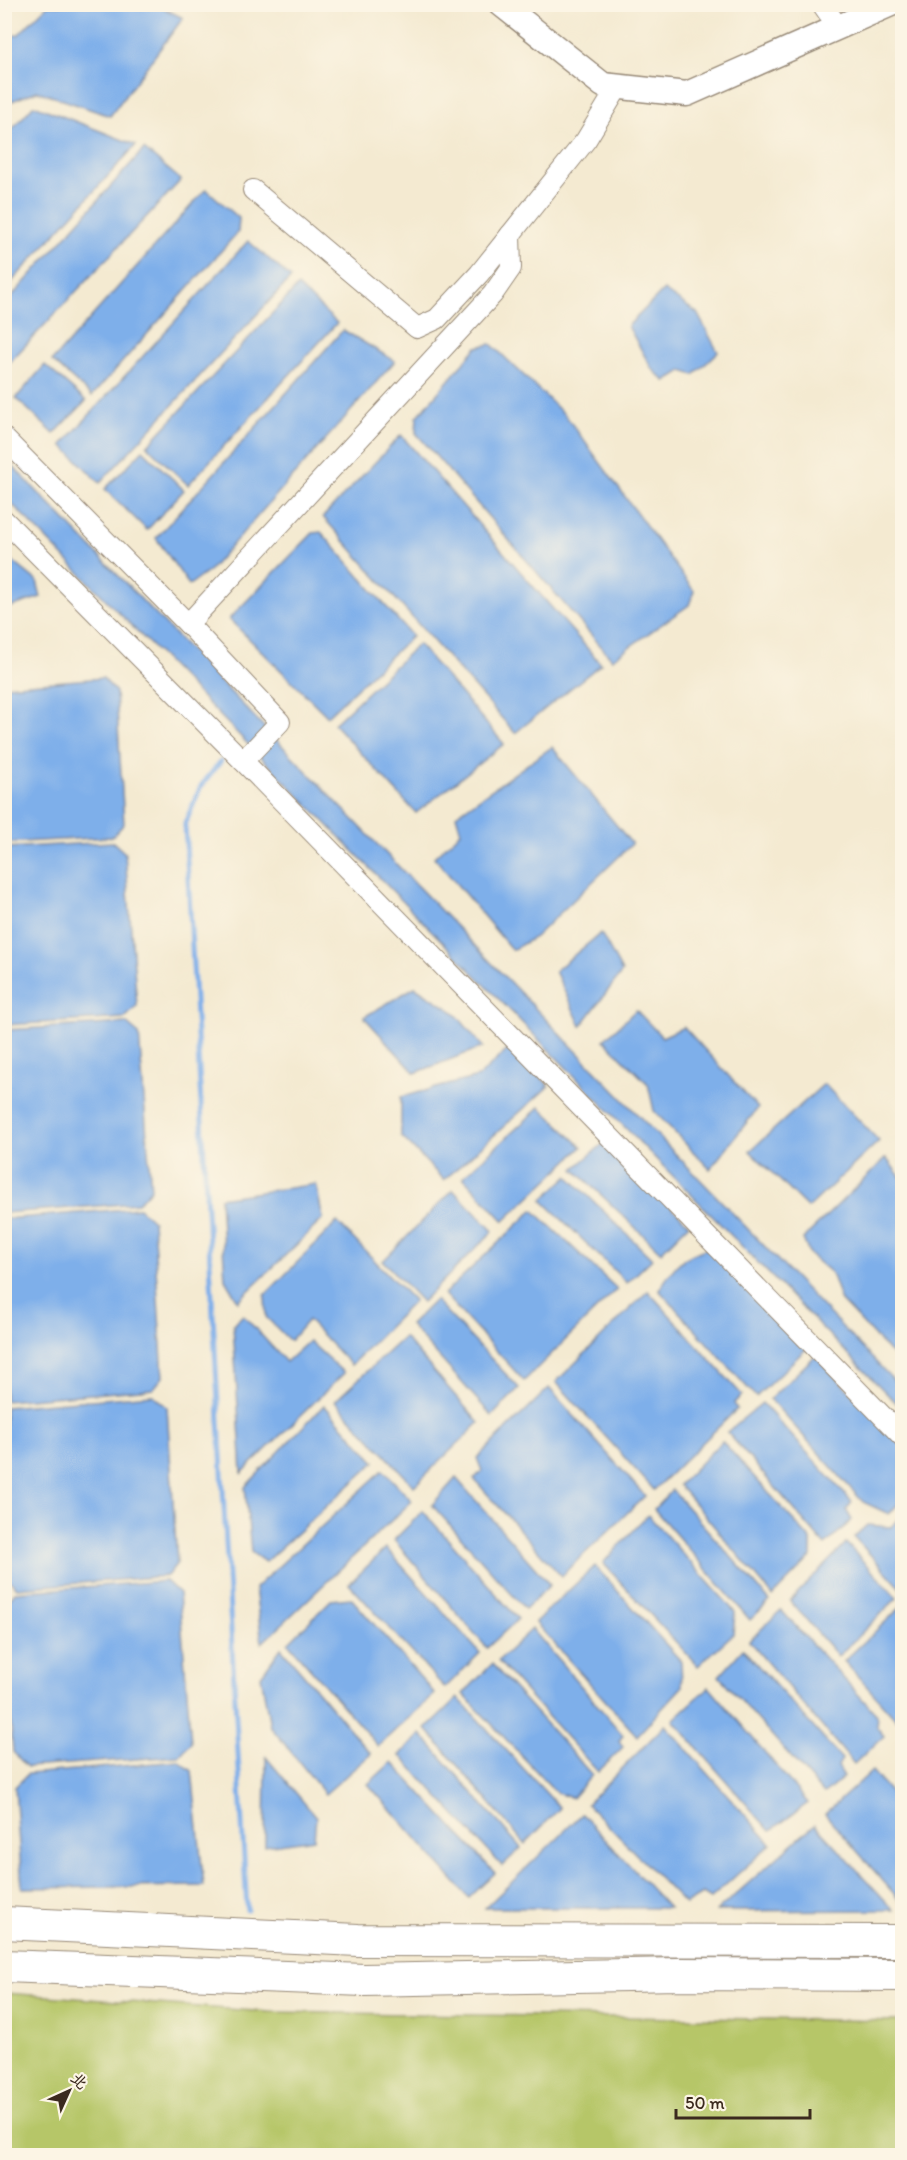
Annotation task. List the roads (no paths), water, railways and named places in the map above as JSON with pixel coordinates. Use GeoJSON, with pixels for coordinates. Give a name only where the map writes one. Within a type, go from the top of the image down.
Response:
{"type":"FeatureCollection","features":[{"type":"Feature","properties":{"kind":"highway"},"geometry":{"type":"LineString","coordinates":[[4,1923],[346,1940],[903,1941]]}},
{"type":"Feature","properties":{"kind":"highway"},"geometry":{"type":"LineString","coordinates":[[124,1972],[127,1929]]}},
{"type":"Feature","properties":{"kind":"highway"},"geometry":{"type":"LineString","coordinates":[[394,1980],[395,1940]]}},
{"type":"Feature","properties":{"kind":"highway"},"geometry":{"type":"LineString","coordinates":[[4,1966],[394,1980],[678,1974],[903,1975]]}},
{"type":"Feature","properties":{"kind":"street"},"geometry":{"type":"LineString","coordinates":[[501,4],[603,85],[687,94],[891,4]]}},
{"type":"Feature","properties":{"kind":"street"},"geometry":{"type":"LineString","coordinates":[[822,4],[838,27]]}},
{"type":"Feature","properties":{"kind":"street"},"geometry":{"type":"LineString","coordinates":[[253,189],[417,328],[437,319],[479,274],[586,140],[618,87]]}},
{"type":"Feature","properties":{"kind":"street"},"geometry":{"type":"LineString","coordinates":[[188,624],[493,294],[512,268],[510,235]]}},
{"type":"Feature","properties":{"kind":"street"},"geometry":{"type":"LineString","coordinates":[[4,438],[188,624],[280,722],[243,761]]}},
{"type":"Feature","properties":{"kind":"street"},"geometry":{"type":"LineString","coordinates":[[4,520],[903,1436]]}},
{"type":"Feature","properties":{"kind":"water"},"geometry":{"type":"Polygon","coordinates":[[[124,4],[141,8],[157,5],[183,18],[110,116],[37,91],[5,104],[5,36],[18,35],[48,5],[124,4]]]}},
{"type":"Feature","properties":{"kind":"water"},"geometry":{"type":"Polygon","coordinates":[[[34,105],[136,145],[5,289],[5,137],[34,105]]]}},
{"type":"Feature","properties":{"kind":"water"},"geometry":{"type":"Polygon","coordinates":[[[144,149],[181,180],[5,367],[5,304],[144,149]]]}},
{"type":"Feature","properties":{"kind":"water"},"geometry":{"type":"Polygon","coordinates":[[[206,189],[239,218],[238,232],[92,396],[52,361],[206,189]]]}},
{"type":"Feature","properties":{"kind":"water"},"geometry":{"type":"Polygon","coordinates":[[[248,241],[291,278],[100,483],[62,445],[248,241]]]}},
{"type":"Feature","properties":{"kind":"water"},"geometry":{"type":"Polygon","coordinates":[[[298,286],[337,323],[188,485],[147,446],[298,286]]]}},
{"type":"Feature","properties":{"kind":"water"},"geometry":{"type":"Polygon","coordinates":[[[664,290],[697,313],[718,352],[694,375],[682,371],[665,381],[652,369],[628,326],[664,290]]]}},
{"type":"Feature","properties":{"kind":"water"},"geometry":{"type":"Polygon","coordinates":[[[343,330],[395,361],[209,571],[189,585],[156,538],[343,330]]]}},
{"type":"Feature","properties":{"kind":"water"},"geometry":{"type":"Polygon","coordinates":[[[491,344],[566,416],[694,591],[689,605],[612,659],[416,433],[417,417],[477,347],[491,344]]]}},
{"type":"Feature","properties":{"kind":"water"},"geometry":{"type":"Polygon","coordinates":[[[45,365],[86,401],[54,434],[16,398],[45,365]]]}},
{"type":"Feature","properties":{"kind":"water"},"geometry":{"type":"Polygon","coordinates":[[[401,435],[601,664],[515,733],[323,517],[401,435]]]}},
{"type":"Feature","properties":{"kind":"water"},"geometry":{"type":"Polygon","coordinates":[[[143,450],[184,490],[147,530],[105,489],[143,450]]]}},
{"type":"Feature","properties":{"kind":"water"},"geometry":{"type":"Polygon","coordinates":[[[4,457],[902,1389],[902,1409],[5,497],[4,457]]]}},
{"type":"Feature","properties":{"kind":"water"},"geometry":{"type":"Polygon","coordinates":[[[321,532],[412,636],[327,716],[229,619],[313,533],[321,532]]]}},
{"type":"Feature","properties":{"kind":"water"},"geometry":{"type":"Polygon","coordinates":[[[5,555],[37,581],[41,597],[5,609],[5,555]]]}},
{"type":"Feature","properties":{"kind":"water"},"geometry":{"type":"Polygon","coordinates":[[[418,644],[504,744],[416,813],[334,724],[418,644]]]}},
{"type":"Feature","properties":{"kind":"water"},"geometry":{"type":"Polygon","coordinates":[[[103,678],[116,692],[124,824],[112,837],[5,843],[5,686],[103,678]]]}},
{"type":"Feature","properties":{"kind":"water"},"geometry":{"type":"Polygon","coordinates":[[[552,747],[632,844],[535,937],[512,950],[434,857],[461,832],[456,815],[552,747]]]}},
{"type":"Feature","properties":{"kind":"water"},"geometry":{"type":"Polygon","coordinates":[[[113,842],[125,853],[137,1006],[125,1018],[5,1025],[5,848],[113,842]]]}},
{"type":"Feature","properties":{"kind":"water"},"geometry":{"type":"Polygon","coordinates":[[[601,933],[622,972],[581,1026],[555,971],[601,933]]]}},
{"type":"Feature","properties":{"kind":"water"},"geometry":{"type":"Polygon","coordinates":[[[415,987],[454,1012],[483,1047],[415,1073],[364,1017],[415,987]]]}},
{"type":"Feature","properties":{"kind":"water"},"geometry":{"type":"Polygon","coordinates":[[[636,1010],[662,1037],[684,1027],[758,1108],[710,1169],[654,1111],[648,1084],[604,1040],[636,1010]]]}},
{"type":"Feature","properties":{"kind":"water"},"geometry":{"type":"Polygon","coordinates":[[[126,1023],[139,1034],[151,1189],[138,1203],[5,1213],[5,1030],[126,1023]]]}},
{"type":"Feature","properties":{"kind":"water"},"geometry":{"type":"Polygon","coordinates":[[[512,1046],[549,1086],[444,1180],[401,1136],[401,1097],[478,1077],[512,1046]]]}},
{"type":"Feature","properties":{"kind":"water"},"geometry":{"type":"Polygon","coordinates":[[[824,1084],[879,1141],[808,1208],[750,1151],[824,1084]]]}},
{"type":"Feature","properties":{"kind":"water"},"geometry":{"type":"Polygon","coordinates":[[[540,1107],[582,1147],[504,1221],[463,1177],[540,1107]]]}},
{"type":"Feature","properties":{"kind":"water"},"geometry":{"type":"Polygon","coordinates":[[[604,1143],[689,1224],[661,1252],[574,1169],[604,1143]]]}},
{"type":"Feature","properties":{"kind":"water"},"geometry":{"type":"Polygon","coordinates":[[[886,1158],[902,1179],[902,1365],[841,1301],[831,1273],[810,1255],[803,1239],[886,1158]]]}},
{"type":"Feature","properties":{"kind":"water"},"geometry":{"type":"Polygon","coordinates":[[[568,1176],[652,1259],[627,1283],[542,1200],[568,1176]]]}},
{"type":"Feature","properties":{"kind":"water"},"geometry":{"type":"Polygon","coordinates":[[[316,1184],[323,1219],[238,1301],[225,1279],[220,1198],[316,1184]]]}},
{"type":"Feature","properties":{"kind":"water"},"geometry":{"type":"Polygon","coordinates":[[[453,1190],[493,1231],[422,1302],[383,1261],[453,1190]]]}},
{"type":"Feature","properties":{"kind":"water"},"geometry":{"type":"Polygon","coordinates":[[[139,1208],[153,1221],[163,1377],[153,1389],[5,1401],[5,1219],[139,1208]]]}},
{"type":"Feature","properties":{"kind":"water"},"geometry":{"type":"Polygon","coordinates":[[[533,1210],[617,1289],[524,1381],[444,1294],[533,1210]]]}},
{"type":"Feature","properties":{"kind":"water"},"geometry":{"type":"Polygon","coordinates":[[[337,1222],[414,1301],[351,1365],[308,1320],[290,1341],[266,1317],[265,1295],[337,1222]]]}},
{"type":"Feature","properties":{"kind":"water"},"geometry":{"type":"Polygon","coordinates":[[[710,1247],[806,1349],[756,1397],[659,1290],[680,1262],[710,1247]]]}},
{"type":"Feature","properties":{"kind":"water"},"geometry":{"type":"Polygon","coordinates":[[[648,1291],[742,1395],[734,1403],[737,1409],[654,1490],[556,1382],[648,1291]]]}},
{"type":"Feature","properties":{"kind":"water"},"geometry":{"type":"Polygon","coordinates":[[[435,1300],[519,1388],[492,1416],[410,1325],[435,1300]]]}},
{"type":"Feature","properties":{"kind":"water"},"geometry":{"type":"Polygon","coordinates":[[[243,1315],[286,1362],[309,1341],[344,1373],[242,1473],[233,1325],[243,1315]]]}},
{"type":"Feature","properties":{"kind":"water"},"geometry":{"type":"Polygon","coordinates":[[[404,1337],[479,1423],[414,1486],[335,1401],[404,1337]]]}},
{"type":"Feature","properties":{"kind":"water"},"geometry":{"type":"Polygon","coordinates":[[[815,1356],[902,1445],[902,1500],[889,1514],[863,1502],[770,1399],[815,1356]]]}},
{"type":"Feature","properties":{"kind":"water"},"geometry":{"type":"Polygon","coordinates":[[[549,1388],[645,1496],[561,1576],[474,1479],[482,1471],[477,1458],[549,1388]]]}},
{"type":"Feature","properties":{"kind":"water"},"geometry":{"type":"Polygon","coordinates":[[[153,1395],[167,1407],[177,1563],[167,1576],[17,1588],[5,1576],[5,1407],[153,1395]]]}},
{"type":"Feature","properties":{"kind":"water"},"geometry":{"type":"Polygon","coordinates":[[[762,1403],[852,1502],[846,1510],[852,1520],[825,1545],[727,1432],[762,1403]]]}},
{"type":"Feature","properties":{"kind":"water"},"geometry":{"type":"Polygon","coordinates":[[[324,1405],[375,1462],[265,1562],[251,1552],[245,1487],[324,1405]]]}},
{"type":"Feature","properties":{"kind":"water"},"geometry":{"type":"Polygon","coordinates":[[[722,1441],[811,1540],[811,1557],[773,1596],[679,1485],[722,1441]]]}},
{"type":"Feature","properties":{"kind":"water"},"geometry":{"type":"Polygon","coordinates":[[[383,1470],[412,1501],[262,1643],[255,1588],[383,1470]]]}},
{"type":"Feature","properties":{"kind":"water"},"geometry":{"type":"Polygon","coordinates":[[[456,1478],[550,1585],[525,1609],[432,1505],[456,1478]]]}},
{"type":"Feature","properties":{"kind":"water"},"geometry":{"type":"Polygon","coordinates":[[[672,1490],[770,1601],[750,1620],[654,1509],[672,1490]]]}},
{"type":"Feature","properties":{"kind":"water"},"geometry":{"type":"Polygon","coordinates":[[[423,1511],[518,1619],[487,1648],[394,1540],[423,1511]]]}},
{"type":"Feature","properties":{"kind":"water"},"geometry":{"type":"Polygon","coordinates":[[[902,1514],[902,1589],[854,1537],[867,1525],[891,1527],[902,1514]]]}},
{"type":"Feature","properties":{"kind":"water"},"geometry":{"type":"Polygon","coordinates":[[[648,1515],[735,1612],[733,1634],[698,1666],[603,1563],[648,1515]]]}},
{"type":"Feature","properties":{"kind":"water"},"geometry":{"type":"Polygon","coordinates":[[[846,1543],[897,1598],[838,1656],[790,1601],[846,1543]]]}},
{"type":"Feature","properties":{"kind":"water"},"geometry":{"type":"Polygon","coordinates":[[[386,1548],[480,1653],[445,1688],[349,1584],[386,1548]]]}},
{"type":"Feature","properties":{"kind":"water"},"geometry":{"type":"Polygon","coordinates":[[[595,1566],[681,1661],[682,1687],[637,1736],[535,1622],[595,1566]]]}},
{"type":"Feature","properties":{"kind":"water"},"geometry":{"type":"Polygon","coordinates":[[[166,1581],[179,1593],[191,1743],[179,1756],[27,1767],[13,1752],[5,1642],[5,1605],[15,1592],[166,1581]]]}},
{"type":"Feature","properties":{"kind":"water"},"geometry":{"type":"Polygon","coordinates":[[[351,1598],[435,1694],[378,1746],[288,1643],[331,1600],[351,1598]]]}},
{"type":"Feature","properties":{"kind":"water"},"geometry":{"type":"Polygon","coordinates":[[[902,1606],[902,1716],[897,1720],[844,1661],[902,1606]]]}},
{"type":"Feature","properties":{"kind":"water"},"geometry":{"type":"Polygon","coordinates":[[[781,1610],[877,1715],[876,1726],[884,1736],[854,1764],[749,1641],[781,1610]]]}},
{"type":"Feature","properties":{"kind":"water"},"geometry":{"type":"Polygon","coordinates":[[[532,1629],[623,1735],[619,1741],[623,1747],[598,1772],[498,1661],[532,1629]]]}},
{"type":"Feature","properties":{"kind":"water"},"geometry":{"type":"Polygon","coordinates":[[[281,1648],[371,1754],[325,1794],[270,1726],[261,1676],[281,1648]]]}},
{"type":"Feature","properties":{"kind":"water"},"geometry":{"type":"Polygon","coordinates":[[[743,1649],[842,1759],[838,1766],[844,1777],[824,1794],[719,1676],[743,1649]]]}},
{"type":"Feature","properties":{"kind":"water"},"geometry":{"type":"Polygon","coordinates":[[[492,1664],[592,1775],[572,1798],[557,1793],[463,1694],[492,1664]]]}},
{"type":"Feature","properties":{"kind":"water"},"geometry":{"type":"Polygon","coordinates":[[[709,1687],[808,1803],[770,1831],[673,1720],[709,1687]]]}},
{"type":"Feature","properties":{"kind":"water"},"geometry":{"type":"Polygon","coordinates":[[[458,1698],[560,1808],[525,1844],[426,1729],[458,1698]]]}},
{"type":"Feature","properties":{"kind":"water"},"geometry":{"type":"Polygon","coordinates":[[[665,1725],[771,1844],[710,1899],[702,1894],[685,1904],[587,1804],[665,1725]]]}},
{"type":"Feature","properties":{"kind":"water"},"geometry":{"type":"Polygon","coordinates":[[[421,1734],[521,1848],[502,1866],[400,1755],[421,1734]]]}},
{"type":"Feature","properties":{"kind":"water"},"geometry":{"type":"Polygon","coordinates":[[[266,1757],[316,1817],[314,1839],[265,1846],[266,1757]]]}},
{"type":"Feature","properties":{"kind":"water"},"geometry":{"type":"Polygon","coordinates":[[[179,1761],[192,1771],[204,1886],[22,1888],[15,1787],[28,1774],[179,1761]]]}},
{"type":"Feature","properties":{"kind":"water"},"geometry":{"type":"Polygon","coordinates":[[[392,1762],[495,1873],[469,1898],[368,1784],[392,1762]]]}},
{"type":"Feature","properties":{"kind":"water"},"geometry":{"type":"Polygon","coordinates":[[[872,1771],[902,1806],[902,1903],[825,1814],[872,1771]]]}},
{"type":"Feature","properties":{"kind":"water"},"geometry":{"type":"Polygon","coordinates":[[[582,1814],[669,1908],[485,1908],[582,1814]]]}},
{"type":"Feature","properties":{"kind":"water"},"geometry":{"type":"Polygon","coordinates":[[[815,1824],[894,1910],[717,1911],[815,1824]]]}},
{"type":"Feature","properties":{"kind":"waterway"},"geometry":{"type":"LineString","coordinates":[[221,761],[201,786],[185,824],[247,1910]]}}]}
